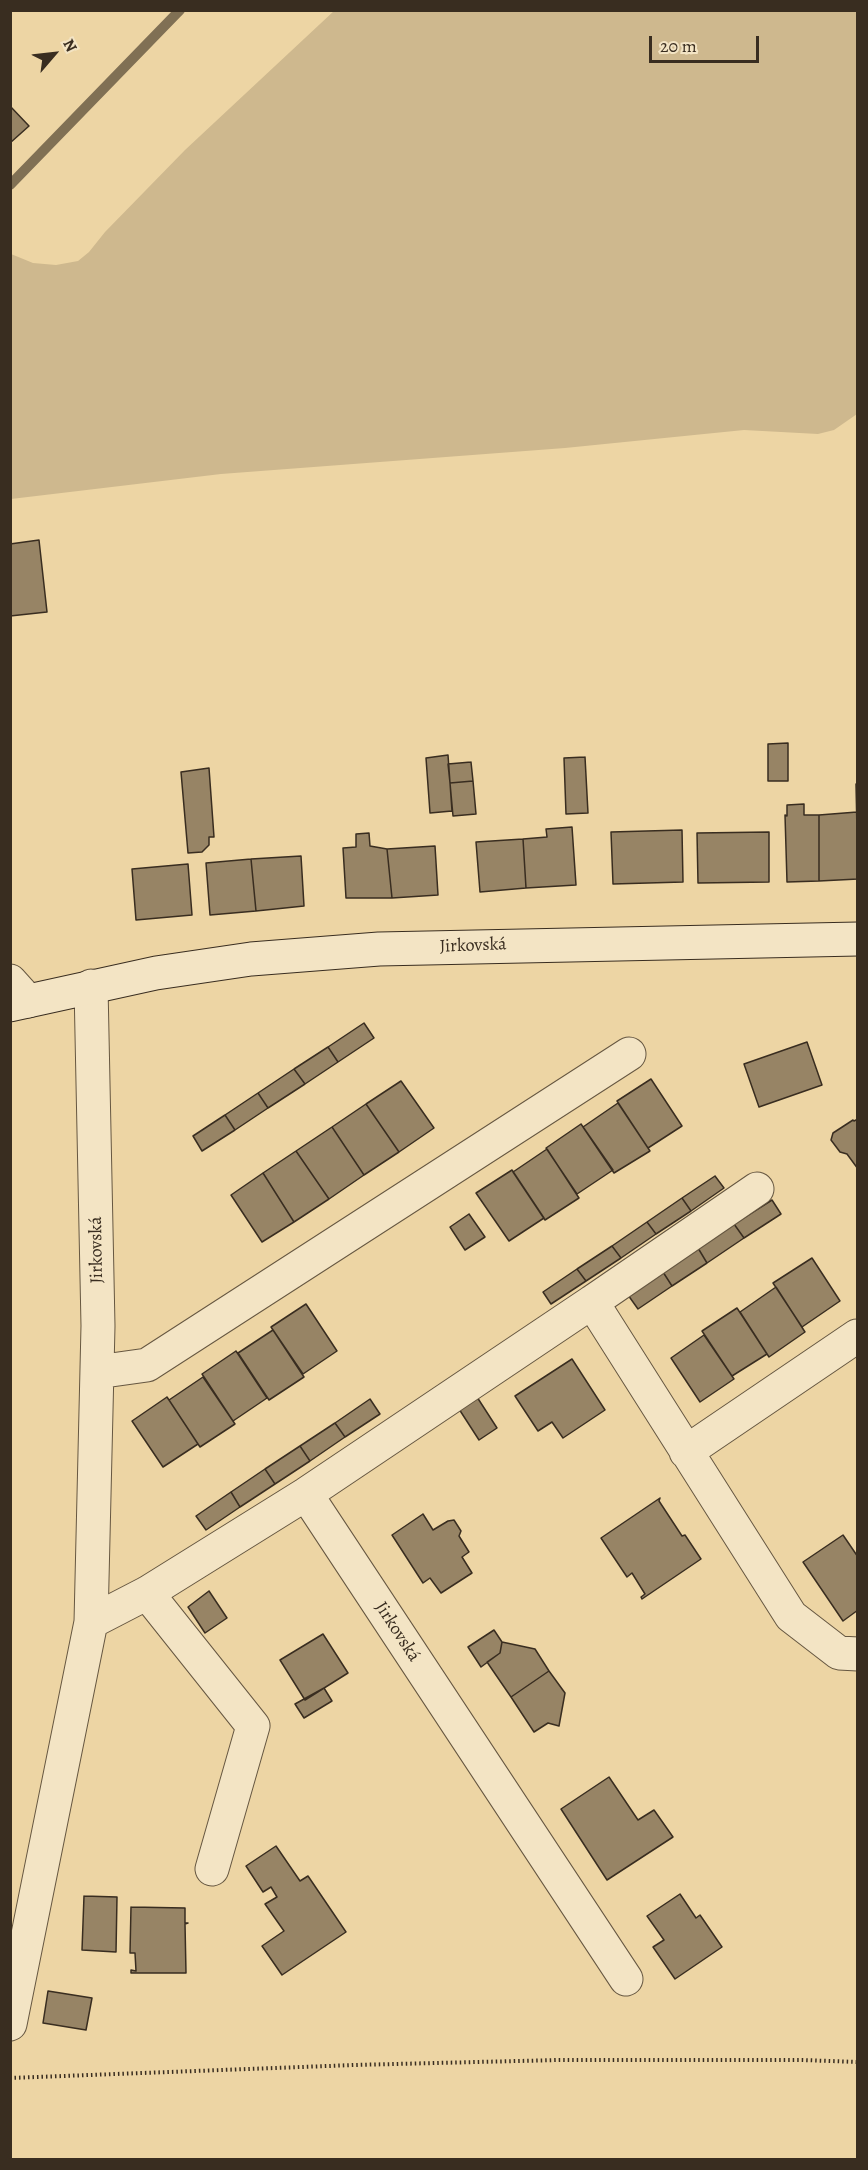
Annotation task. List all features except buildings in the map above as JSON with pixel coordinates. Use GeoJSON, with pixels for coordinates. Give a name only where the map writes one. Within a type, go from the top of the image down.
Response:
{"type":"FeatureCollection","features":[{"type":"Feature","properties":{"kind":"street","name":"Jirkovská"},"geometry":{"type":"LineString","coordinates":[[16,996],[251,959],[379,949],[858,939]]}},
{"type":"Feature","properties":{"kind":"street","name":"Jirkovská"},"geometry":{"type":"LineString","coordinates":[[10,2024],[91,1622],[98,1326],[91,986]]}},
{"type":"Feature","properties":{"kind":"street"},"geometry":{"type":"LineString","coordinates":[[97,1372],[147,1365],[629,1054]]}},
{"type":"Feature","properties":{"kind":"street"},"geometry":{"type":"LineString","coordinates":[[91,1622],[147,1593],[306,1494],[757,1189]]}},
{"type":"Feature","properties":{"kind":"street"},"geometry":{"type":"LineString","coordinates":[[592,1302],[791,1616],[839,1653],[858,1654]]}},
{"type":"Feature","properties":{"kind":"street"},"geometry":{"type":"LineString","coordinates":[[686,1452],[857,1335]]}},
{"type":"Feature","properties":{"kind":"street","name":"Jirkovská"},"geometry":{"type":"LineString","coordinates":[[306,1494],[626,1978]]}},
{"type":"Feature","properties":{"kind":"street"},"geometry":{"type":"LineString","coordinates":[[147,1593],[253,1726],[212,1869]]}},
{"type":"Feature","properties":{"kind":"path"},"geometry":{"type":"LineString","coordinates":[[10,2078],[559,2060],[858,2062]]}},
{"type":"Feature","properties":{"kind":"shaded area"},"geometry":{"type":"Polygon","coordinates":[[[335,10],[857,11],[857,414],[834,430],[818,434],[744,430],[565,448],[221,474],[11,499],[11,254],[33,263],[56,265],[78,261],[185,150],[335,10]]]}},
{"type":"Feature","properties":{"kind":"waterway"},"geometry":{"type":"LineString","coordinates":[[10,185],[180,10]]}}]}
